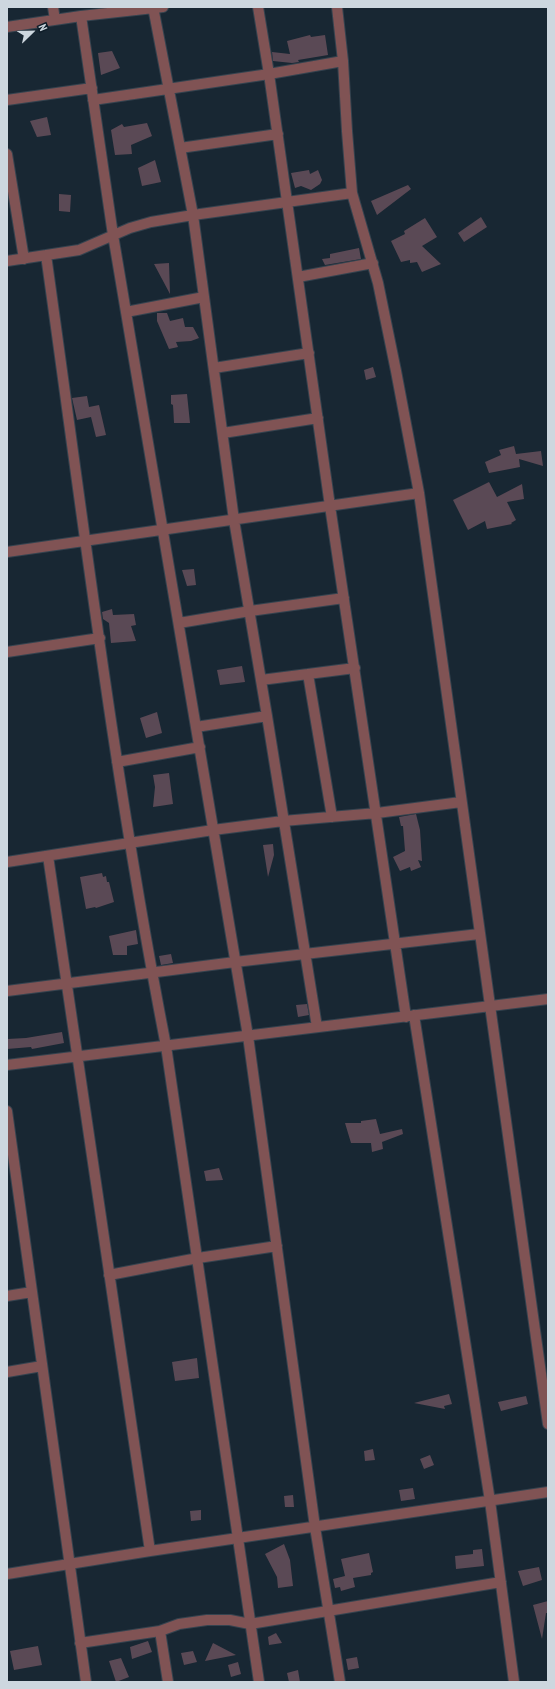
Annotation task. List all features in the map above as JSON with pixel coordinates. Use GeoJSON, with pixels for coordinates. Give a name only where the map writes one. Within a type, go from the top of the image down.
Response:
{"type":"FeatureCollection","features":[{"type":"Feature","properties":{"kind":"street"},"geometry":{"type":"LineString","coordinates":[[53,7],[55,20]]}},
{"type":"Feature","properties":{"kind":"street"},"geometry":{"type":"LineString","coordinates":[[258,7],[288,202],[330,506],[396,944],[410,1016],[490,1501],[514,1682]]}},
{"type":"Feature","properties":{"kind":"street"},"geometry":{"type":"LineString","coordinates":[[337,7],[343,61],[352,193],[373,263],[396,371],[419,494],[548,1424]]}},
{"type":"Feature","properties":{"kind":"street"},"geometry":{"type":"LineString","coordinates":[[7,27],[81,16],[156,8],[169,89],[193,215],[234,520],[268,716],[283,821],[317,1027]]}},
{"type":"Feature","properties":{"kind":"street"},"geometry":{"type":"LineString","coordinates":[[81,16],[113,235],[248,1036],[315,1527],[340,1682]]}},
{"type":"Feature","properties":{"kind":"street"},"geometry":{"type":"LineString","coordinates":[[93,100],[269,74],[343,61]]}},
{"type":"Feature","properties":{"kind":"street"},"geometry":{"type":"LineString","coordinates":[[7,100],[92,88]]}},
{"type":"Feature","properties":{"kind":"street"},"geometry":{"type":"LineString","coordinates":[[180,148],[278,134]]}},
{"type":"Feature","properties":{"kind":"street"},"geometry":{"type":"LineString","coordinates":[[7,154],[24,259]]}},
{"type":"Feature","properties":{"kind":"street"},"geometry":{"type":"LineString","coordinates":[[7,261],[79,250],[130,228],[151,222],[352,193]]}},
{"type":"Feature","properties":{"kind":"street"},"geometry":{"type":"LineString","coordinates":[[46,255],[117,762],[152,973],[166,1046],[259,1682]]}},
{"type":"Feature","properties":{"kind":"street"},"geometry":{"type":"LineString","coordinates":[[298,277],[373,263]]}},
{"type":"Feature","properties":{"kind":"street"},"geometry":{"type":"LineString","coordinates":[[126,312],[204,297]]}},
{"type":"Feature","properties":{"kind":"street"},"geometry":{"type":"LineString","coordinates":[[214,368],[309,353]]}},
{"type":"Feature","properties":{"kind":"street"},"geometry":{"type":"LineString","coordinates":[[223,433],[318,418]]}},
{"type":"Feature","properties":{"kind":"street"},"geometry":{"type":"LineString","coordinates":[[7,552],[419,494]]}},
{"type":"Feature","properties":{"kind":"street"},"geometry":{"type":"LineString","coordinates":[[179,622],[344,598]]}},
{"type":"Feature","properties":{"kind":"street"},"geometry":{"type":"LineString","coordinates":[[7,652],[100,638]]}},
{"type":"Feature","properties":{"kind":"street"},"geometry":{"type":"LineString","coordinates":[[261,680],[355,668]]}},
{"type":"Feature","properties":{"kind":"street"},"geometry":{"type":"LineString","coordinates":[[308,674],[332,817]]}},
{"type":"Feature","properties":{"kind":"street"},"geometry":{"type":"LineString","coordinates":[[196,727],[268,716]]}},
{"type":"Feature","properties":{"kind":"street"},"geometry":{"type":"LineString","coordinates":[[117,762],[200,747]]}},
{"type":"Feature","properties":{"kind":"street"},"geometry":{"type":"LineString","coordinates":[[7,862],[213,830],[283,821],[377,813],[461,802]]}},
{"type":"Feature","properties":{"kind":"street"},"geometry":{"type":"LineString","coordinates":[[48,856],[150,1551]]}},
{"type":"Feature","properties":{"kind":"street"},"geometry":{"type":"LineString","coordinates":[[7,992],[236,962],[479,934]]}},
{"type":"Feature","properties":{"kind":"street"},"geometry":{"type":"LineString","coordinates":[[7,1065],[548,1000]]}},
{"type":"Feature","properties":{"kind":"street"},"geometry":{"type":"LineString","coordinates":[[7,1111],[86,1682]]}},
{"type":"Feature","properties":{"kind":"street"},"geometry":{"type":"LineString","coordinates":[[109,1275],[198,1258],[277,1246]]}},
{"type":"Feature","properties":{"kind":"street"},"geometry":{"type":"LineString","coordinates":[[7,1296],[32,1292]]}},
{"type":"Feature","properties":{"kind":"street"},"geometry":{"type":"LineString","coordinates":[[7,1372],[42,1366]]}},
{"type":"Feature","properties":{"kind":"street"},"geometry":{"type":"LineString","coordinates":[[7,1574],[150,1551],[548,1492]]}},
{"type":"Feature","properties":{"kind":"street"},"geometry":{"type":"LineString","coordinates":[[80,1643],[160,1631],[179,1624],[207,1620],[230,1620],[250,1624],[501,1582]]}},
{"type":"Feature","properties":{"kind":"street"},"geometry":{"type":"LineString","coordinates":[[160,1631],[168,1682]]}},
{"type":"Feature","properties":{"kind":"building"},"geometry":{"type":"Polygon","coordinates":[[[310,35],[311,37],[325,35],[328,55],[298,60],[299,62],[292,63],[273,61],[272,52],[290,54],[287,41],[310,35]]]}},
{"type":"Feature","properties":{"kind":"building"},"geometry":{"type":"Polygon","coordinates":[[[112,51],[120,68],[101,75],[98,53],[112,51]]]}},
{"type":"Feature","properties":{"kind":"building"},"geometry":{"type":"Polygon","coordinates":[[[47,117],[51,135],[37,137],[30,121],[47,117]]]}},
{"type":"Feature","properties":{"kind":"building"},"geometry":{"type":"Polygon","coordinates":[[[147,123],[152,136],[131,145],[132,154],[115,155],[111,130],[122,124],[124,127],[147,123]]]}},
{"type":"Feature","properties":{"kind":"building"},"geometry":{"type":"Polygon","coordinates":[[[155,160],[161,182],[142,186],[138,168],[155,160]]]}},
{"type":"Feature","properties":{"kind":"building"},"geometry":{"type":"Polygon","coordinates":[[[309,170],[310,174],[318,170],[322,180],[320,184],[311,190],[301,186],[295,188],[291,173],[309,170]]]}},
{"type":"Feature","properties":{"kind":"building"},"geometry":{"type":"Polygon","coordinates":[[[408,185],[411,189],[377,215],[371,201],[408,185]]]}},
{"type":"Feature","properties":{"kind":"building"},"geometry":{"type":"Polygon","coordinates":[[[59,194],[71,195],[70,212],[59,211],[59,194]]]}},
{"type":"Feature","properties":{"kind":"building"},"geometry":{"type":"Polygon","coordinates":[[[481,217],[487,227],[464,242],[458,233],[481,217]]]}},
{"type":"Feature","properties":{"kind":"building"},"geometry":{"type":"Polygon","coordinates":[[[425,218],[437,237],[422,246],[441,264],[422,272],[417,262],[410,263],[410,260],[401,262],[391,241],[405,234],[404,231],[425,218]]]}},
{"type":"Feature","properties":{"kind":"building"},"geometry":{"type":"Polygon","coordinates":[[[359,248],[361,259],[325,265],[322,259],[330,258],[330,254],[359,248]]]}},
{"type":"Feature","properties":{"kind":"building"},"geometry":{"type":"Polygon","coordinates":[[[169,263],[170,294],[154,264],[169,263]]]}},
{"type":"Feature","properties":{"kind":"building"},"geometry":{"type":"Polygon","coordinates":[[[157,313],[167,313],[170,321],[183,318],[185,327],[193,327],[199,338],[191,341],[176,342],[178,347],[169,349],[157,321],[157,313]]]}},
{"type":"Feature","properties":{"kind":"building"},"geometry":{"type":"Polygon","coordinates":[[[373,367],[376,377],[366,380],[364,370],[373,367]]]}},
{"type":"Feature","properties":{"kind":"building"},"geometry":{"type":"Polygon","coordinates":[[[187,394],[190,423],[174,423],[171,395],[187,394]]]}},
{"type":"Feature","properties":{"kind":"building"},"geometry":{"type":"Polygon","coordinates":[[[87,396],[89,407],[99,405],[106,435],[96,437],[91,417],[77,420],[72,398],[87,396]]]}},
{"type":"Feature","properties":{"kind":"building"},"geometry":{"type":"Polygon","coordinates":[[[514,446],[516,454],[541,451],[543,466],[519,459],[520,467],[489,473],[485,462],[501,455],[499,450],[514,446]]]}},
{"type":"Feature","properties":{"kind":"building"},"geometry":{"type":"Polygon","coordinates":[[[489,482],[497,497],[522,484],[524,499],[507,502],[516,520],[511,523],[512,524],[487,529],[485,521],[468,530],[453,500],[489,482]]]}},
{"type":"Feature","properties":{"kind":"building"},"geometry":{"type":"Polygon","coordinates":[[[194,569],[196,585],[187,586],[182,570],[194,569]]]}},
{"type":"Feature","properties":{"kind":"building"},"geometry":{"type":"Polygon","coordinates":[[[112,609],[113,615],[134,614],[136,625],[131,626],[136,641],[111,643],[109,623],[103,619],[102,612],[112,609]]]}},
{"type":"Feature","properties":{"kind":"building"},"geometry":{"type":"Polygon","coordinates":[[[242,666],[245,682],[220,685],[217,670],[242,666]]]}},
{"type":"Feature","properties":{"kind":"building"},"geometry":{"type":"Polygon","coordinates":[[[157,712],[162,733],[146,738],[140,718],[157,712]]]}},
{"type":"Feature","properties":{"kind":"building"},"geometry":{"type":"Polygon","coordinates":[[[169,773],[173,804],[153,807],[155,787],[153,775],[169,773]]]}},
{"type":"Feature","properties":{"kind":"building"},"geometry":{"type":"Polygon","coordinates":[[[416,814],[420,830],[422,861],[418,860],[421,867],[411,871],[410,867],[400,871],[393,857],[405,851],[403,826],[401,826],[399,817],[416,814]]]}},
{"type":"Feature","properties":{"kind":"building"},"geometry":{"type":"Polygon","coordinates":[[[273,844],[274,855],[268,877],[263,845],[273,844]]]}},
{"type":"Feature","properties":{"kind":"building"},"geometry":{"type":"Polygon","coordinates":[[[102,873],[103,877],[106,876],[107,882],[109,882],[114,902],[96,908],[86,909],[80,877],[102,873]]]}},
{"type":"Feature","properties":{"kind":"building"},"geometry":{"type":"Polygon","coordinates":[[[136,930],[138,944],[127,946],[127,955],[113,955],[109,936],[136,930]]]}},
{"type":"Feature","properties":{"kind":"building"},"geometry":{"type":"Polygon","coordinates":[[[171,954],[173,963],[161,965],[159,956],[171,954]]]}},
{"type":"Feature","properties":{"kind":"building"},"geometry":{"type":"Polygon","coordinates":[[[307,1004],[309,1015],[298,1017],[296,1005],[307,1004]]]}},
{"type":"Feature","properties":{"kind":"building"},"geometry":{"type":"Polygon","coordinates":[[[62,1032],[64,1043],[32,1049],[31,1047],[7,1049],[7,1039],[26,1038],[62,1032]]]}},
{"type":"Feature","properties":{"kind":"building"},"geometry":{"type":"Polygon","coordinates":[[[376,1119],[380,1134],[402,1129],[403,1134],[382,1142],[383,1149],[372,1152],[371,1143],[351,1143],[345,1123],[361,1123],[361,1121],[376,1119]]]}},
{"type":"Feature","properties":{"kind":"building"},"geometry":{"type":"Polygon","coordinates":[[[219,1168],[223,1180],[206,1181],[204,1171],[219,1168]]]}},
{"type":"Feature","properties":{"kind":"building"},"geometry":{"type":"Polygon","coordinates":[[[197,1358],[199,1378],[175,1381],[172,1362],[197,1358]]]}},
{"type":"Feature","properties":{"kind":"building"},"geometry":{"type":"Polygon","coordinates":[[[449,1394],[452,1404],[444,1406],[445,1409],[414,1403],[449,1394]]]}},
{"type":"Feature","properties":{"kind":"building"},"geometry":{"type":"Polygon","coordinates":[[[526,1396],[528,1404],[501,1411],[498,1402],[526,1396]]]}},
{"type":"Feature","properties":{"kind":"building"},"geometry":{"type":"Polygon","coordinates":[[[373,1449],[375,1460],[365,1461],[364,1451],[373,1449]]]}},
{"type":"Feature","properties":{"kind":"building"},"geometry":{"type":"Polygon","coordinates":[[[430,1455],[434,1465],[424,1469],[420,1459],[430,1455]]]}},
{"type":"Feature","properties":{"kind":"building"},"geometry":{"type":"Polygon","coordinates":[[[413,1488],[415,1499],[401,1501],[399,1490],[413,1488]]]}},
{"type":"Feature","properties":{"kind":"building"},"geometry":{"type":"Polygon","coordinates":[[[293,1495],[294,1507],[285,1507],[284,1496],[293,1495]]]}},
{"type":"Feature","properties":{"kind":"building"},"geometry":{"type":"Polygon","coordinates":[[[201,1510],[201,1520],[191,1521],[190,1511],[201,1510]]]}},
{"type":"Feature","properties":{"kind":"building"},"geometry":{"type":"Polygon","coordinates":[[[284,1544],[290,1560],[293,1586],[278,1588],[277,1577],[265,1554],[284,1544]]]}},
{"type":"Feature","properties":{"kind":"building"},"geometry":{"type":"Polygon","coordinates":[[[482,1549],[484,1566],[456,1569],[455,1556],[473,1554],[473,1550],[482,1549]]]}},
{"type":"Feature","properties":{"kind":"building"},"geometry":{"type":"Polygon","coordinates":[[[369,1553],[373,1572],[371,1575],[353,1578],[355,1587],[341,1591],[340,1587],[335,1588],[333,1579],[345,1576],[341,1559],[369,1553]]]}},
{"type":"Feature","properties":{"kind":"building"},"geometry":{"type":"Polygon","coordinates":[[[539,1567],[542,1580],[523,1586],[518,1571],[539,1567]]]}},
{"type":"Feature","properties":{"kind":"building"},"geometry":{"type":"Polygon","coordinates":[[[548,1601],[548,1613],[546,1613],[542,1639],[533,1605],[548,1601]]]}},
{"type":"Feature","properties":{"kind":"building"},"geometry":{"type":"Polygon","coordinates":[[[276,1633],[282,1643],[269,1645],[268,1637],[276,1633]]]}},
{"type":"Feature","properties":{"kind":"building"},"geometry":{"type":"Polygon","coordinates":[[[148,1641],[152,1652],[132,1659],[130,1647],[148,1641]]]}},
{"type":"Feature","properties":{"kind":"building"},"geometry":{"type":"Polygon","coordinates":[[[213,1643],[236,1655],[205,1661],[213,1643]]]}},
{"type":"Feature","properties":{"kind":"building"},"geometry":{"type":"Polygon","coordinates":[[[38,1646],[42,1665],[14,1670],[10,1651],[38,1646]]]}},
{"type":"Feature","properties":{"kind":"building"},"geometry":{"type":"Polygon","coordinates":[[[193,1651],[197,1662],[184,1665],[181,1653],[193,1651]]]}},
{"type":"Feature","properties":{"kind":"building"},"geometry":{"type":"Polygon","coordinates":[[[357,1657],[359,1668],[348,1670],[346,1659],[357,1657]]]}},
{"type":"Feature","properties":{"kind":"building"},"geometry":{"type":"Polygon","coordinates":[[[121,1658],[129,1677],[116,1682],[109,1661],[121,1658]]]}},
{"type":"Feature","properties":{"kind":"building"},"geometry":{"type":"Polygon","coordinates":[[[238,1662],[241,1674],[231,1677],[228,1665],[238,1662]]]}},
{"type":"Feature","properties":{"kind":"building"},"geometry":{"type":"Polygon","coordinates":[[[298,1670],[300,1682],[289,1682],[287,1673],[298,1670]]]}}]}
